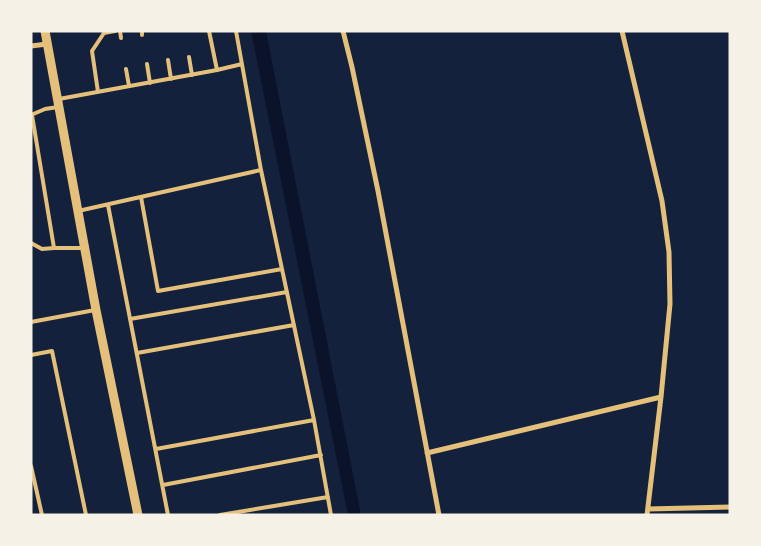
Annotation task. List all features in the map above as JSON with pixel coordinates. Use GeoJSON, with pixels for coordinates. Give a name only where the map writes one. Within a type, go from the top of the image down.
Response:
{"type":"FeatureCollection","features":[{"type":"Feature","properties":{"kind":"street"},"geometry":{"type":"LineString","coordinates":[[45,31],[84,248],[138,515]]}},
{"type":"Feature","properties":{"kind":"street"},"geometry":{"type":"LineString","coordinates":[[343,31],[378,191],[439,515]]}},
{"type":"Feature","properties":{"kind":"street"},"geometry":{"type":"LineString","coordinates":[[622,31],[662,200],[669,252],[670,304],[662,397],[647,512],[730,507]]}},
{"type":"Feature","properties":{"kind":"street"},"geometry":{"type":"LineString","coordinates":[[31,46],[47,44]]}},
{"type":"Feature","properties":{"kind":"street"},"geometry":{"type":"LineString","coordinates":[[427,454],[662,397]]}},
{"type":"Feature","properties":{"kind":"lane"},"geometry":{"type":"LineString","coordinates":[[98,92],[92,51],[104,34],[115,31]]}},
{"type":"Feature","properties":{"kind":"lane"},"geometry":{"type":"LineString","coordinates":[[120,31],[121,38]]}},
{"type":"Feature","properties":{"kind":"lane"},"geometry":{"type":"LineString","coordinates":[[209,31],[217,70]]}},
{"type":"Feature","properties":{"kind":"lane"},"geometry":{"type":"LineString","coordinates":[[236,31],[261,170],[314,420],[331,515]]}},
{"type":"Feature","properties":{"kind":"lane"},"geometry":{"type":"LineString","coordinates":[[188,57],[192,75]]}},
{"type":"Feature","properties":{"kind":"lane"},"geometry":{"type":"LineString","coordinates":[[168,60],[171,79]]}},
{"type":"Feature","properties":{"kind":"lane"},"geometry":{"type":"LineString","coordinates":[[147,64],[150,83]]}},
{"type":"Feature","properties":{"kind":"lane"},"geometry":{"type":"LineString","coordinates":[[54,248],[32,115],[58,103],[98,92],[242,64]]}},
{"type":"Feature","properties":{"kind":"lane"},"geometry":{"type":"LineString","coordinates":[[126,68],[129,86]]}},
{"type":"Feature","properties":{"kind":"lane"},"geometry":{"type":"LineString","coordinates":[[78,211],[261,170]]}},
{"type":"Feature","properties":{"kind":"lane"},"geometry":{"type":"LineString","coordinates":[[141,197],[158,291],[282,269]]}},
{"type":"Feature","properties":{"kind":"lane"},"geometry":{"type":"LineString","coordinates":[[108,204],[168,515]]}},
{"type":"Feature","properties":{"kind":"lane"},"geometry":{"type":"LineString","coordinates":[[31,243],[42,249],[84,248]]}},
{"type":"Feature","properties":{"kind":"lane"},"geometry":{"type":"LineString","coordinates":[[130,319],[287,292]]}},
{"type":"Feature","properties":{"kind":"lane"},"geometry":{"type":"LineString","coordinates":[[31,322],[96,310]]}},
{"type":"Feature","properties":{"kind":"lane"},"geometry":{"type":"LineString","coordinates":[[137,353],[294,325]]}},
{"type":"Feature","properties":{"kind":"lane"},"geometry":{"type":"LineString","coordinates":[[31,355],[52,351],[86,515]]}},
{"type":"Feature","properties":{"kind":"lane"},"geometry":{"type":"LineString","coordinates":[[156,449],[314,420]]}},
{"type":"Feature","properties":{"kind":"lane"},"geometry":{"type":"LineString","coordinates":[[163,485],[320,455]]}},
{"type":"Feature","properties":{"kind":"lane"},"geometry":{"type":"LineString","coordinates":[[31,466],[42,515]]}},
{"type":"Feature","properties":{"kind":"lane"},"geometry":{"type":"LineString","coordinates":[[220,515],[328,497]]}},
{"type":"Feature","properties":{"kind":"water"},"geometry":{"type":"Polygon","coordinates":[[[251,31],[266,31],[361,515],[348,515],[251,31]]]}}]}
